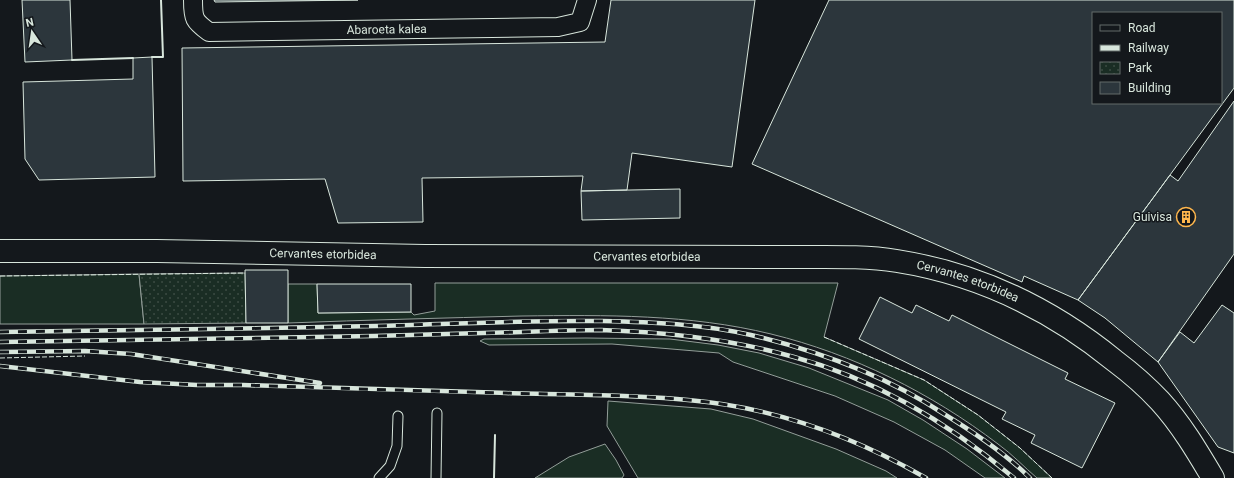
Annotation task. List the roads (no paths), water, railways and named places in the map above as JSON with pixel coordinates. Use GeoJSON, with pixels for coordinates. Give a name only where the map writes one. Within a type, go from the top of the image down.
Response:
{"type":"FeatureCollection","features":[{"type":"Feature","properties":{"kind":"street","name":"Abaroeta kalea"},"geometry":{"type":"LineString","coordinates":[[193,0],[193,14],[198,24],[209,32],[558,27],[580,22],[587,0]]}},
{"type":"Feature","properties":{"kind":"street","name":"Cervantes etorbidea"},"geometry":{"type":"LineString","coordinates":[[0,251],[157,251],[433,256],[792,257],[860,258],[896,261],[931,268],[972,280],[1005,292],[1058,320],[1090,341],[1142,383],[1161,402],[1184,432],[1213,478]]}},
{"type":"Feature","properties":{"kind":"lane"},"geometry":{"type":"LineString","coordinates":[[436,478],[437,413]]}},
{"type":"Feature","properties":{"kind":"lane"},"geometry":{"type":"LineString","coordinates":[[379,478],[390,466],[397,446],[398,416]]}},
{"type":"Feature","properties":{"kind":"railway"},"geometry":{"type":"LineString","coordinates":[[0,332],[329,327],[574,321],[621,321],[714,328],[776,341],[827,357],[851,366],[899,388],[922,400],[967,428],[1000,452],[1030,478]]}},
{"type":"Feature","properties":{"kind":"railway"},"geometry":{"type":"LineString","coordinates":[[0,342],[327,337],[591,330],[674,335],[722,341],[746,345],[824,366],[882,391],[938,422],[964,439],[1014,478]]}},
{"type":"Feature","properties":{"kind":"railway"},"geometry":{"type":"LineString","coordinates":[[0,352],[85,351],[131,354],[320,383]]}},
{"type":"Feature","properties":{"kind":"railway"},"geometry":{"type":"LineString","coordinates":[[0,366],[140,382],[197,385],[620,396],[688,400],[750,409],[811,426],[870,449],[926,478]]}},
{"type":"Feature","properties":{"kind":"place","name":"Guivisa"},"geometry":{"type":"Point","coordinates":[1186,217]}}]}
